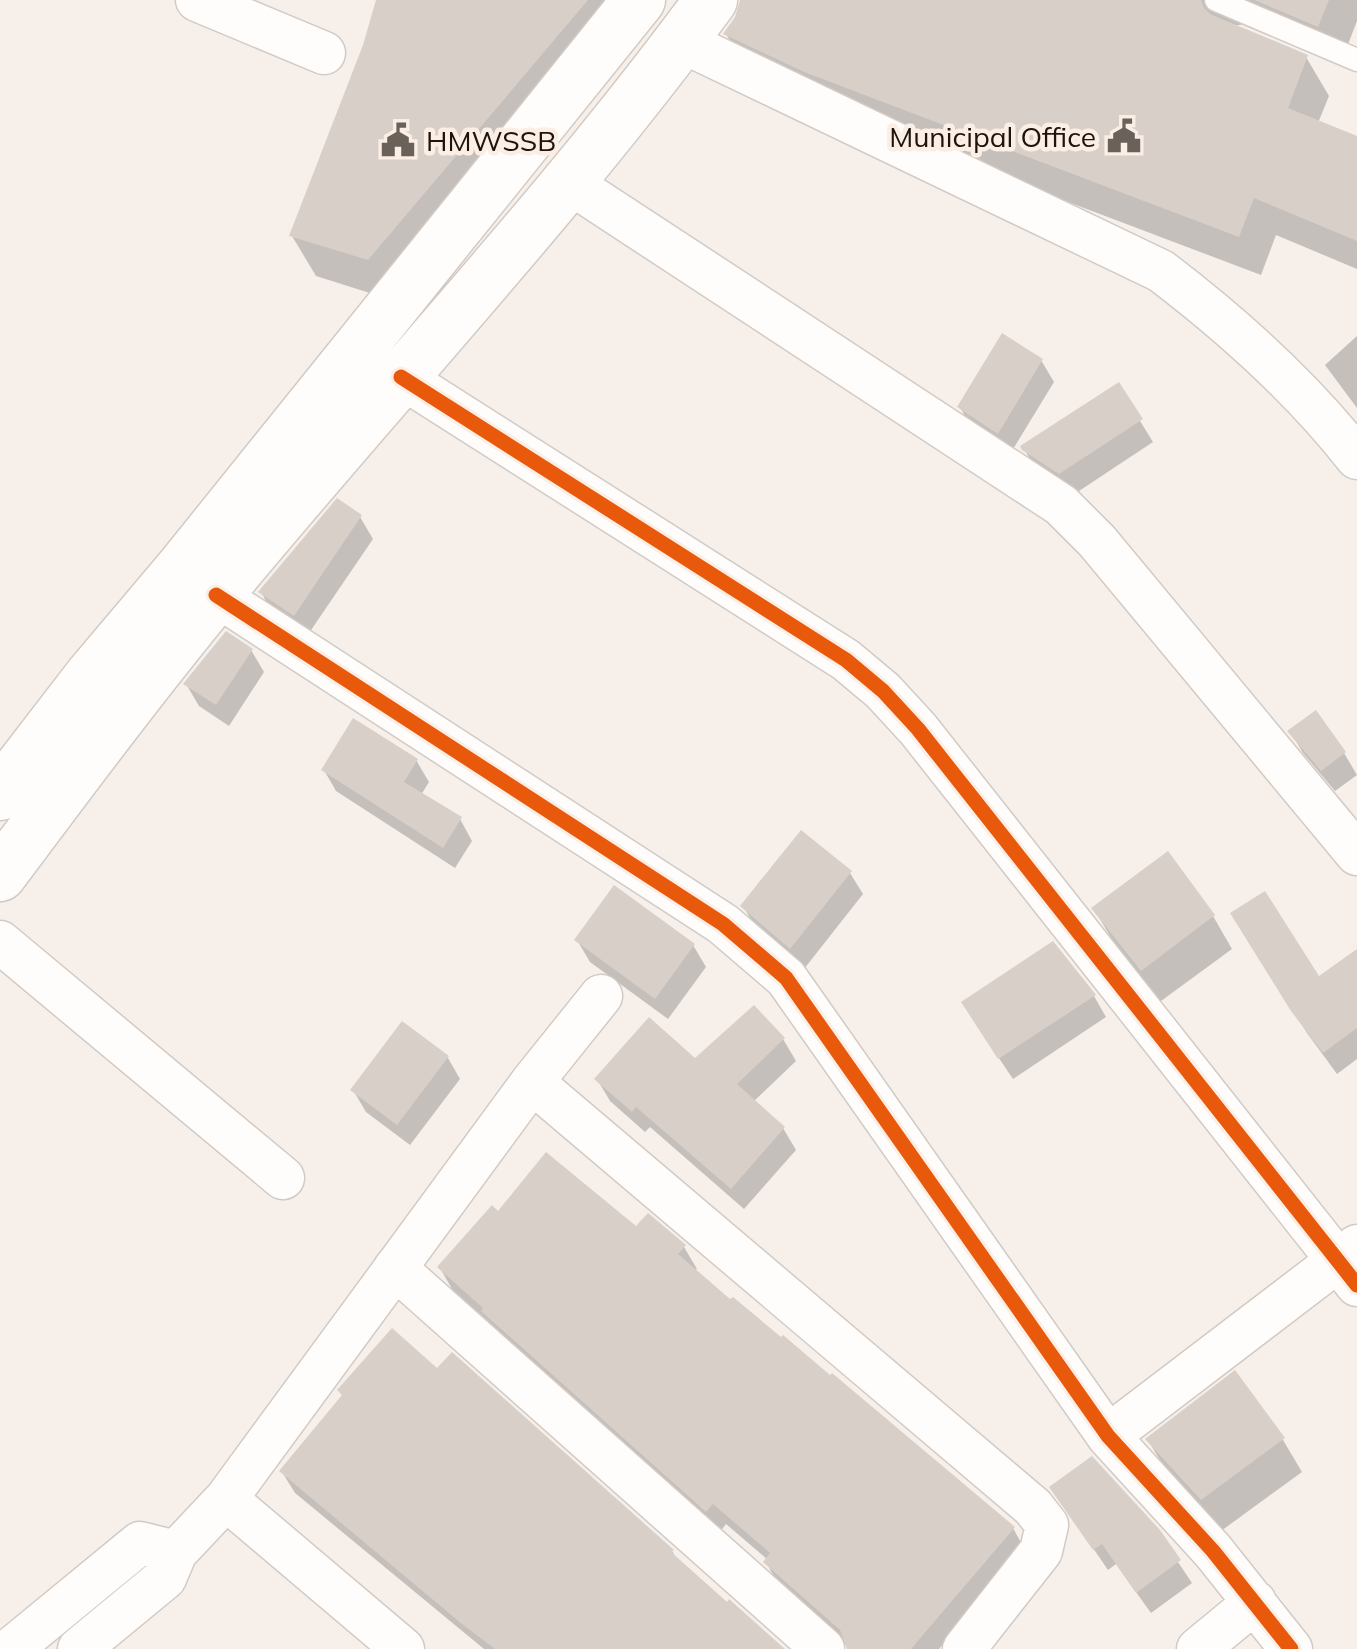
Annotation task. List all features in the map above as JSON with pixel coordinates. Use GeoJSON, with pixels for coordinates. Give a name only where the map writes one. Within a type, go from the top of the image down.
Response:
{"type":"FeatureCollection","features":[{"type":"Feature","properties":{"kind":"street"},"geometry":{"type":"LineString","coordinates":[[196,0],[324,53]]}},
{"type":"Feature","properties":{"kind":"street"},"geometry":{"type":"LineString","coordinates":[[0,794],[91,676],[639,0]]}},
{"type":"Feature","properties":{"kind":"street"},"geometry":{"type":"LineString","coordinates":[[0,876],[216,595],[567,180],[696,20],[1161,271],[1208,306],[1290,384],[1357,458]]}},
{"type":"Feature","properties":{"kind":"street"},"geometry":{"type":"LineString","coordinates":[[567,180],[1061,505],[1097,541],[1357,854]]}},
{"type":"Feature","properties":{"kind":"street"},"geometry":{"type":"LineString","coordinates":[[401,377],[846,660],[883,692],[918,729],[1351,1263],[1108,1436]]}},
{"type":"Feature","properties":{"kind":"street"},"geometry":{"type":"LineString","coordinates":[[216,595],[723,924],[786,978],[1108,1436],[1255,1602],[1291,1649]]}},
{"type":"Feature","properties":{"kind":"street"},"geometry":{"type":"LineString","coordinates":[[0,942],[284,1178]]}},
{"type":"Feature","properties":{"kind":"street"},"geometry":{"type":"LineString","coordinates":[[80,1649],[164,1578],[176,1552],[226,1499],[532,1082],[600,996]]}},
{"type":"Feature","properties":{"kind":"street"},"geometry":{"type":"LineString","coordinates":[[532,1082],[1033,1508],[1046,1526],[1041,1551],[964,1649]]}},
{"type":"Feature","properties":{"kind":"street"},"geometry":{"type":"LineString","coordinates":[[395,1268],[823,1649]]}},
{"type":"Feature","properties":{"kind":"street"},"geometry":{"type":"LineString","coordinates":[[226,1499],[403,1649]]}},
{"type":"Feature","properties":{"kind":"street"},"geometry":{"type":"LineString","coordinates":[[11,1649],[140,1544],[176,1552]]}},
{"type":"Feature","properties":{"kind":"street"},"geometry":{"type":"LineString","coordinates":[[1198,1649],[1255,1602]]}},
{"type":"Feature","properties":{"kind":"lane"},"geometry":{"type":"LineString","coordinates":[[1216,0],[1357,60]]}},
{"type":"Feature","properties":{"kind":"building","name":"HMWSSB"},"geometry":{"type":"Polygon","coordinates":[[[376,0],[588,0],[368,260],[289,236],[363,45],[376,0]]]}},
{"type":"Feature","properties":{"kind":"building","name":"Municipal Office"},"geometry":{"type":"Polygon","coordinates":[[[740,0],[1201,0],[1210,14],[1308,55],[1288,108],[1357,136],[1357,241],[1254,198],[1239,237],[804,72],[723,34],[735,17],[740,0]]]}},
{"type":"Feature","properties":{"kind":"building"},"geometry":{"type":"Polygon","coordinates":[[[1254,0],[1329,0],[1318,27],[1254,0]]]}},
{"type":"Feature","properties":{"kind":"building"},"geometry":{"type":"Polygon","coordinates":[[[1002,333],[1043,359],[998,434],[957,407],[1002,333]]]}},
{"type":"Feature","properties":{"kind":"building"},"geometry":{"type":"Polygon","coordinates":[[[1119,382],[1143,419],[1059,474],[1022,450],[1020,446],[1119,382]]]}},
{"type":"Feature","properties":{"kind":"building"},"geometry":{"type":"Polygon","coordinates":[[[337,498],[362,515],[294,616],[258,592],[337,498]]]}},
{"type":"Feature","properties":{"kind":"building"},"geometry":{"type":"Polygon","coordinates":[[[226,631],[253,649],[216,705],[183,684],[226,631]]]}},
{"type":"Feature","properties":{"kind":"building"},"geometry":{"type":"Polygon","coordinates":[[[1316,710],[1346,752],[1321,771],[1287,731],[1316,710]]]}},
{"type":"Feature","properties":{"kind":"building"},"geometry":{"type":"Polygon","coordinates":[[[353,718],[418,759],[404,782],[462,817],[443,848],[321,770],[353,718]]]}},
{"type":"Feature","properties":{"kind":"building"},"geometry":{"type":"Polygon","coordinates":[[[801,830],[852,871],[790,949],[740,906],[801,830]]]}},
{"type":"Feature","properties":{"kind":"building"},"geometry":{"type":"Polygon","coordinates":[[[1168,851],[1215,915],[1141,971],[1091,908],[1168,851]]]}},
{"type":"Feature","properties":{"kind":"building"},"geometry":{"type":"Polygon","coordinates":[[[614,885],[695,944],[655,999],[574,940],[614,885]]]}},
{"type":"Feature","properties":{"kind":"building"},"geometry":{"type":"Polygon","coordinates":[[[1265,891],[1319,976],[1357,949],[1357,1028],[1323,1053],[1291,1011],[1230,913],[1265,891]]]}},
{"type":"Feature","properties":{"kind":"building"},"geometry":{"type":"Polygon","coordinates":[[[1053,941],[1096,995],[998,1059],[961,1002],[1053,941]]]}},
{"type":"Feature","properties":{"kind":"building"},"geometry":{"type":"Polygon","coordinates":[[[754,1005],[785,1038],[737,1084],[785,1127],[731,1189],[636,1107],[632,1112],[594,1079],[649,1017],[695,1058],[754,1005]]]}},
{"type":"Feature","properties":{"kind":"building"},"geometry":{"type":"Polygon","coordinates":[[[402,1021],[449,1056],[397,1125],[350,1090],[402,1021]]]}},
{"type":"Feature","properties":{"kind":"building"},"geometry":{"type":"Polygon","coordinates":[[[546,1152],[636,1226],[648,1213],[686,1245],[678,1254],[730,1299],[733,1297],[832,1373],[1015,1527],[911,1649],[847,1649],[840,1630],[763,1562],[770,1553],[713,1504],[706,1512],[437,1267],[492,1205],[498,1211],[546,1152]]]}},
{"type":"Feature","properties":{"kind":"building"},"geometry":{"type":"Polygon","coordinates":[[[392,1328],[437,1368],[452,1352],[727,1602],[729,1599],[785,1649],[495,1649],[462,1624],[279,1471],[342,1395],[337,1390],[392,1328]]]}},
{"type":"Feature","properties":{"kind":"building"},"geometry":{"type":"Polygon","coordinates":[[[1235,1370],[1285,1438],[1201,1500],[1145,1439],[1235,1370]]]}},
{"type":"Feature","properties":{"kind":"building"},"geometry":{"type":"Polygon","coordinates":[[[1092,1456],[1160,1530],[1181,1560],[1136,1593],[1102,1544],[1093,1550],[1049,1487],[1092,1456]]]}},
{"type":"Feature","properties":{"kind":"cycle path"},"geometry":{"type":"LineString","coordinates":[[401,377],[846,660],[883,691],[918,729],[1357,1285]]}},
{"type":"Feature","properties":{"kind":"cycle path"},"geometry":{"type":"LineString","coordinates":[[216,595],[723,924],[786,978],[1108,1436],[1213,1551],[1291,1649]]}},
{"type":"Feature","properties":{"kind":"place","name":"Municipal Office"},"geometry":{"type":"Point","coordinates":[1124,136]}},
{"type":"Feature","properties":{"kind":"place","name":"HMWSSB"},"geometry":{"type":"Point","coordinates":[398,140]}}]}
